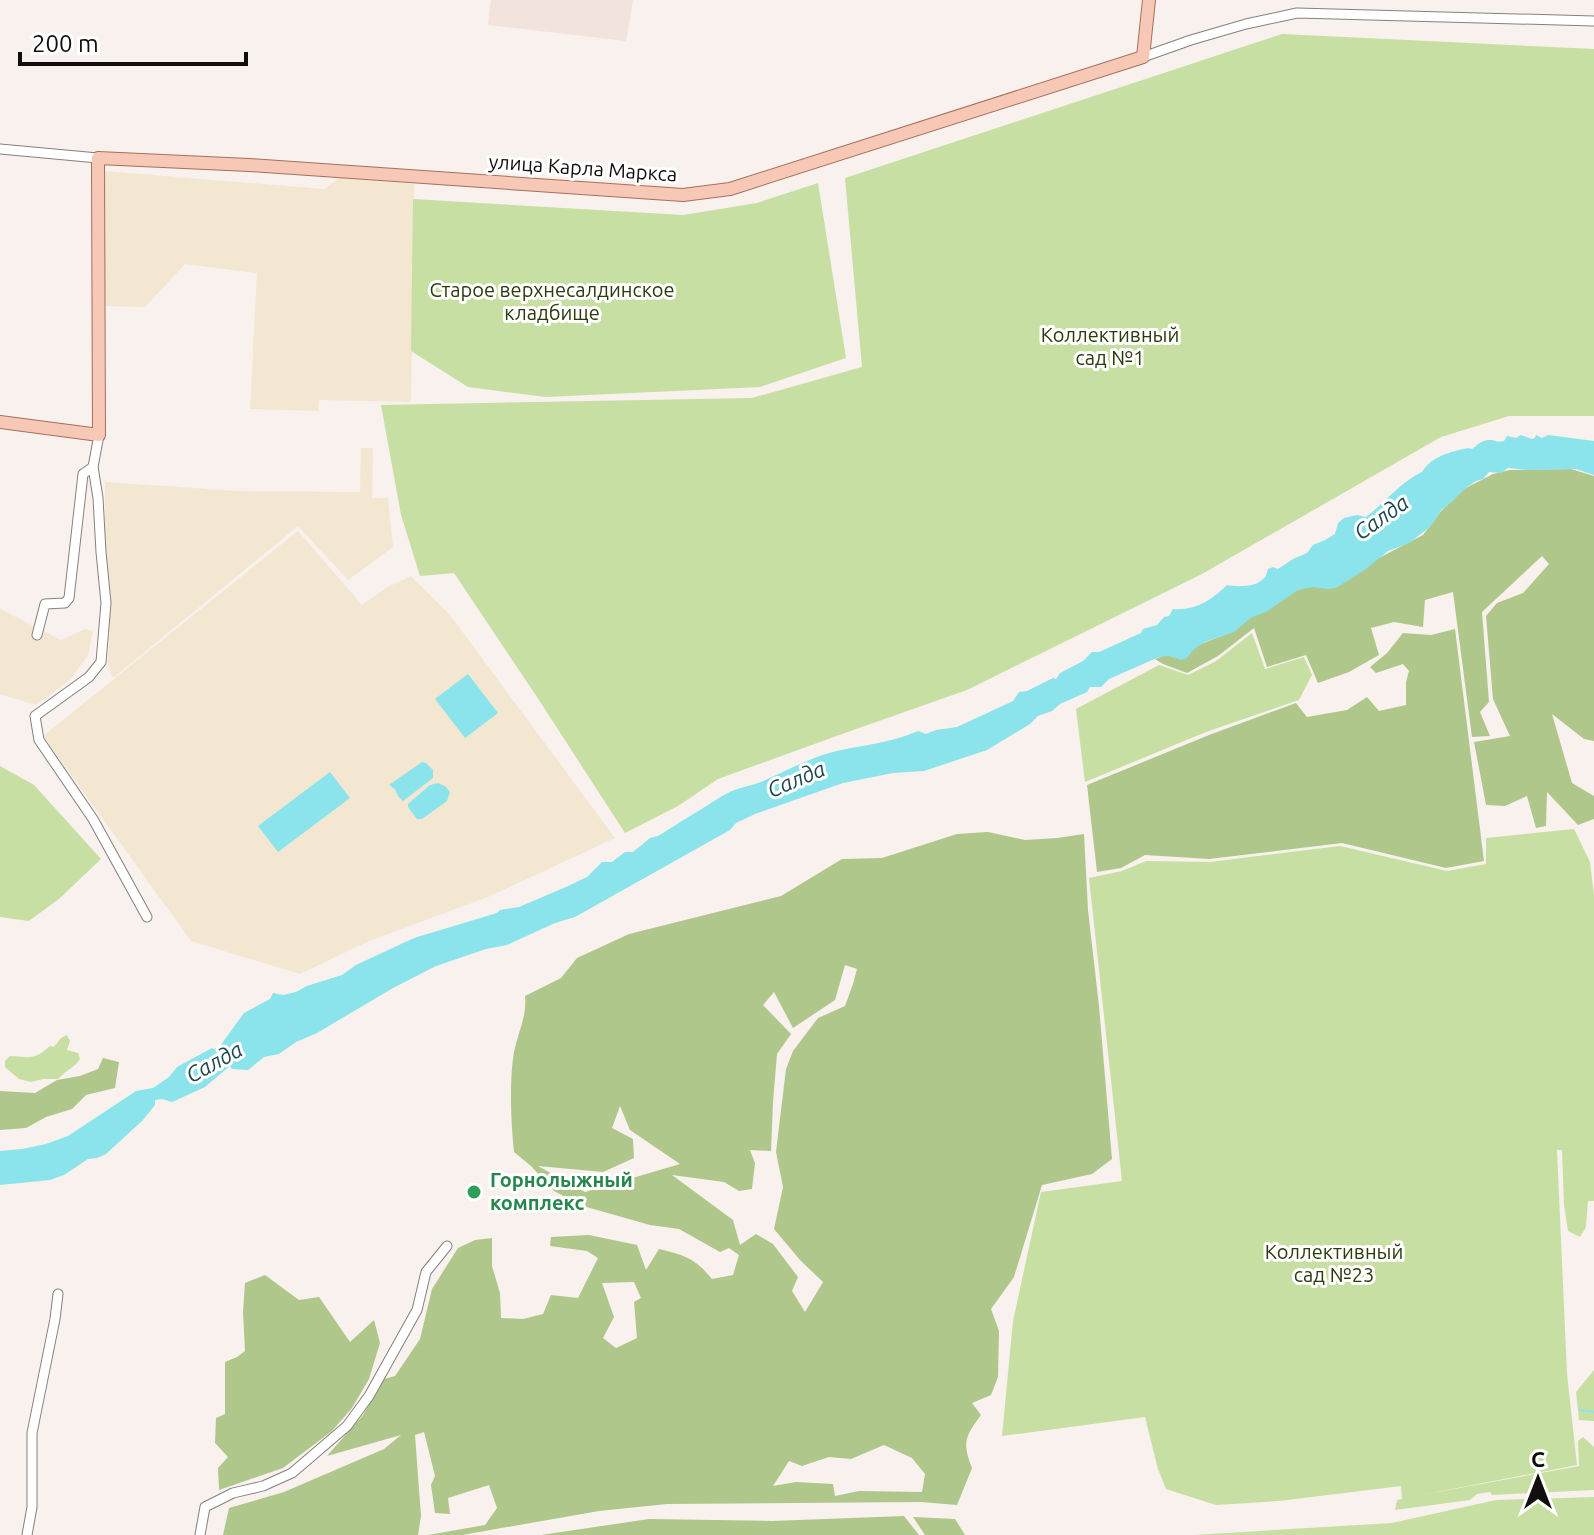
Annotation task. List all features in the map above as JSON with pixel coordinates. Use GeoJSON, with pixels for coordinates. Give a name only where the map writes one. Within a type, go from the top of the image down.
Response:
{"type":"FeatureCollection","features":[{"type":"Feature","properties":{"kind":"main road"},"geometry":{"type":"LineString","coordinates":[[1143,57],[1149,0]]}},
{"type":"Feature","properties":{"kind":"main road","name":"улица Карла Маркса"},"geometry":{"type":"LineString","coordinates":[[98,158],[249,165],[683,195],[730,189],[1143,57]]}},
{"type":"Feature","properties":{"kind":"main road"},"geometry":{"type":"LineString","coordinates":[[0,422],[99,435],[98,158]]}},
{"type":"Feature","properties":{"kind":"street"},"geometry":{"type":"LineString","coordinates":[[1143,57],[1246,24],[1297,13],[1594,21]]}},
{"type":"Feature","properties":{"kind":"street","name":"улица Карла Маркса"},"geometry":{"type":"LineString","coordinates":[[0,149],[98,158]]}},
{"type":"Feature","properties":{"kind":"street"},"geometry":{"type":"LineString","coordinates":[[99,435],[93,467],[106,603],[101,662],[89,677],[35,716],[39,740],[93,819],[147,917]]}},
{"type":"Feature","properties":{"kind":"street"},"geometry":{"type":"LineString","coordinates":[[37,635],[45,604],[65,603],[69,598],[83,474],[93,467]]}},
{"type":"Feature","properties":{"kind":"street"},"geometry":{"type":"LineString","coordinates":[[200,1535],[205,1507],[233,1493],[263,1486],[292,1473],[347,1426],[369,1396],[417,1310],[426,1272],[447,1246]]}},
{"type":"Feature","properties":{"kind":"street"},"geometry":{"type":"LineString","coordinates":[[27,1535],[32,1507],[32,1433],[58,1294]]}},
{"type":"Feature","properties":{"kind":"shaded area"},"geometry":{"type":"Polygon","coordinates":[[[491,0],[633,0],[626,41],[488,25],[491,0]]]}},
{"type":"Feature","properties":{"kind":"shaded area"},"geometry":{"type":"Polygon","coordinates":[[[104,171],[324,189],[339,178],[414,184],[411,402],[319,400],[318,411],[250,409],[257,273],[185,264],[145,307],[104,306],[104,171]]]}},
{"type":"Feature","properties":{"kind":"shaded area"},"geometry":{"type":"Polygon","coordinates":[[[361,448],[373,448],[372,498],[388,498],[393,547],[348,580],[298,526],[113,678],[108,664],[111,594],[105,548],[105,482],[237,491],[360,492],[361,448]]]}},
{"type":"Feature","properties":{"kind":"shaded area"},"geometry":{"type":"Polygon","coordinates":[[[298,531],[362,605],[386,588],[411,576],[450,615],[615,838],[488,897],[369,941],[300,974],[191,941],[43,736],[298,531]]]}},
{"type":"Feature","properties":{"kind":"shaded area"},"geometry":{"type":"Polygon","coordinates":[[[0,609],[61,640],[85,629],[93,631],[88,655],[70,680],[36,705],[0,694],[0,609]]]}},
{"type":"Feature","properties":{"kind":"green space","name":"Коллективный сад №1"},"geometry":{"type":"Polygon","coordinates":[[[1282,34],[1594,49],[1594,416],[1509,416],[1441,437],[1202,574],[967,690],[718,779],[678,806],[625,833],[454,573],[420,576],[401,515],[381,405],[752,398],[862,367],[845,178],[1282,34]]]}},
{"type":"Feature","properties":{"kind":"green space","name":"Старое верхнесалдинское кладбище"},"geometry":{"type":"Polygon","coordinates":[[[818,183],[846,358],[760,387],[546,397],[468,387],[411,351],[413,199],[683,215],[757,203],[818,183]]]}},
{"type":"Feature","properties":{"kind":"green space"},"geometry":{"type":"Polygon","coordinates":[[[1571,469],[1594,476],[1594,741],[1584,739],[1552,714],[1572,783],[1594,796],[1594,819],[1578,825],[1547,792],[1546,826],[1536,828],[1527,796],[1505,806],[1486,805],[1474,742],[1510,736],[1493,699],[1486,616],[1497,603],[1523,593],[1549,564],[1542,556],[1482,612],[1489,702],[1480,712],[1490,736],[1472,737],[1453,592],[1425,600],[1423,627],[1394,622],[1371,628],[1379,655],[1349,672],[1318,683],[1306,655],[1267,667],[1254,628],[1218,656],[1187,673],[1155,659],[1165,655],[1182,659],[1196,646],[1232,632],[1252,616],[1293,592],[1379,558],[1423,535],[1442,510],[1464,489],[1493,474],[1510,470],[1571,469]]]}},
{"type":"Feature","properties":{"kind":"green space"},"geometry":{"type":"Polygon","coordinates":[[[1455,629],[1484,861],[1446,868],[1342,843],[1209,859],[1145,855],[1121,868],[1097,872],[1087,785],[1296,703],[1307,717],[1347,710],[1367,697],[1379,711],[1406,705],[1409,671],[1403,664],[1376,673],[1370,667],[1387,653],[1403,633],[1431,635],[1455,629]]]}},
{"type":"Feature","properties":{"kind":"green space"},"geometry":{"type":"Polygon","coordinates":[[[1252,633],[1265,669],[1304,657],[1312,675],[1299,700],[1206,732],[1085,782],[1076,709],[1159,665],[1188,675],[1216,661],[1252,633]]]}},
{"type":"Feature","properties":{"kind":"green space"},"geometry":{"type":"Polygon","coordinates":[[[0,766],[34,785],[101,859],[60,898],[29,921],[0,917],[0,766]]]}},
{"type":"Feature","properties":{"kind":"green space","name":"Коллективный сад №23"},"geometry":{"type":"Polygon","coordinates":[[[1574,829],[1590,862],[1594,896],[1594,1201],[1588,1201],[1586,1227],[1580,1237],[1568,1231],[1562,1150],[1557,1150],[1567,1374],[1577,1465],[1416,1496],[1579,1466],[1578,1441],[1583,1437],[1594,1447],[1594,1490],[1492,1495],[1490,1492],[1477,1494],[1470,1500],[1395,1510],[1397,1500],[1402,1499],[1401,1486],[1279,1501],[1216,1505],[1166,1489],[1145,1417],[1002,1436],[1013,1321],[1041,1192],[1122,1181],[1089,878],[1122,871],[1146,861],[1210,862],[1340,846],[1447,871],[1486,864],[1486,838],[1574,829]]]}},
{"type":"Feature","properties":{"kind":"green space"},"geometry":{"type":"Polygon","coordinates":[[[988,832],[1025,840],[1084,834],[1088,910],[1112,1159],[1092,1174],[1042,1185],[1014,1277],[991,1309],[999,1331],[998,1377],[991,1395],[972,1403],[981,1415],[967,1440],[972,1468],[957,1505],[921,1502],[667,1504],[599,1511],[462,1535],[428,1535],[485,1525],[497,1508],[489,1485],[448,1498],[450,1514],[435,1513],[431,1485],[435,1476],[424,1432],[415,1435],[421,1516],[418,1535],[223,1535],[229,1508],[284,1492],[384,1449],[401,1435],[327,1456],[363,1415],[384,1379],[395,1376],[420,1339],[432,1289],[458,1248],[475,1240],[492,1238],[492,1266],[500,1293],[501,1318],[523,1319],[543,1314],[551,1295],[578,1298],[598,1258],[587,1251],[550,1246],[551,1237],[589,1235],[637,1245],[646,1270],[659,1249],[688,1258],[712,1279],[733,1275],[739,1255],[729,1248],[720,1252],[679,1229],[650,1225],[583,1206],[554,1191],[514,1152],[511,1076],[525,1011],[525,996],[561,978],[577,958],[629,934],[781,896],[842,859],[882,858],[957,834],[988,832]],[[845,965],[835,1000],[793,1028],[774,992],[763,1005],[791,1034],[777,1054],[771,1151],[750,1150],[755,1163],[752,1189],[739,1191],[724,1182],[672,1175],[733,1220],[740,1245],[756,1234],[773,1244],[798,1277],[792,1291],[805,1312],[823,1282],[774,1229],[783,1187],[776,1152],[786,1069],[793,1051],[818,1018],[845,1006],[857,969],[845,965]],[[620,1106],[612,1128],[633,1139],[634,1158],[603,1172],[538,1166],[585,1192],[680,1164],[630,1130],[620,1106]],[[634,1282],[602,1283],[614,1317],[603,1338],[616,1348],[637,1338],[634,1302],[641,1298],[634,1282]],[[884,1445],[851,1459],[829,1457],[802,1466],[789,1461],[773,1486],[796,1482],[833,1484],[835,1496],[859,1491],[922,1492],[925,1474],[912,1458],[884,1445]]]}},
{"type":"Feature","properties":{"kind":"green space"},"geometry":{"type":"Polygon","coordinates":[[[67,1035],[70,1041],[67,1050],[78,1053],[80,1059],[58,1079],[31,1082],[19,1079],[5,1067],[5,1061],[10,1056],[35,1056],[50,1046],[54,1047],[67,1035]]]}},
{"type":"Feature","properties":{"kind":"green space"},"geometry":{"type":"Polygon","coordinates":[[[103,1058],[119,1062],[115,1088],[86,1095],[72,1109],[46,1117],[26,1128],[0,1130],[0,1091],[35,1093],[57,1080],[98,1069],[103,1058]]]}},
{"type":"Feature","properties":{"kind":"green space"},"geometry":{"type":"Polygon","coordinates":[[[265,1275],[299,1300],[319,1297],[350,1342],[374,1320],[380,1343],[369,1379],[352,1408],[332,1431],[283,1468],[219,1490],[218,1468],[228,1457],[215,1443],[216,1418],[225,1414],[225,1362],[245,1351],[245,1283],[265,1275]]]}},
{"type":"Feature","properties":{"kind":"green space"},"geometry":{"type":"Polygon","coordinates":[[[1594,1370],[1594,1421],[1579,1420],[1576,1392],[1594,1370]]]}},
{"type":"Feature","properties":{"kind":"green space"},"geometry":{"type":"Polygon","coordinates":[[[1594,1497],[1594,1535],[1193,1535],[1392,1523],[1496,1500],[1594,1497]]]}},
{"type":"Feature","properties":{"kind":"green space"},"geometry":{"type":"Polygon","coordinates":[[[904,1516],[919,1535],[541,1535],[649,1519],[772,1521],[904,1516]]]}},
{"type":"Feature","properties":{"kind":"green space"},"geometry":{"type":"Polygon","coordinates":[[[913,1517],[955,1519],[965,1535],[925,1535],[913,1517]]]}},
{"type":"Feature","properties":{"kind":"water","name":"Салда"},"geometry":{"type":"Polygon","coordinates":[[[1521,435],[1532,439],[1536,435],[1542,438],[1548,435],[1594,441],[1594,475],[1576,469],[1508,468],[1501,473],[1489,472],[1442,509],[1434,522],[1409,543],[1388,551],[1336,588],[1298,590],[1266,612],[1252,617],[1234,632],[1205,642],[1187,658],[1159,657],[1109,679],[1101,687],[1090,687],[1087,692],[1038,716],[987,750],[924,771],[893,773],[843,783],[755,814],[575,917],[507,945],[436,966],[279,1054],[264,1057],[248,1070],[232,1069],[230,1066],[205,1087],[172,1102],[155,1100],[155,1105],[143,1120],[106,1154],[88,1159],[64,1175],[50,1180],[0,1185],[0,1151],[46,1144],[68,1136],[136,1091],[153,1088],[177,1067],[220,1046],[244,1013],[270,999],[273,993],[283,995],[296,992],[342,975],[356,965],[414,938],[500,910],[519,907],[566,887],[587,877],[602,862],[612,862],[625,852],[633,852],[650,838],[726,794],[812,759],[918,731],[926,734],[957,727],[1013,701],[1019,692],[1056,679],[1060,673],[1083,661],[1092,652],[1099,652],[1157,625],[1173,609],[1203,603],[1227,585],[1245,586],[1259,582],[1268,569],[1278,569],[1335,534],[1338,523],[1344,518],[1357,515],[1366,517],[1436,458],[1472,449],[1485,440],[1502,442],[1507,436],[1516,438],[1521,435]]]}},
{"type":"Feature","properties":{"kind":"water"},"geometry":{"type":"Polygon","coordinates":[[[468,674],[498,713],[465,738],[435,699],[468,674]]]}},
{"type":"Feature","properties":{"kind":"water"},"geometry":{"type":"Polygon","coordinates":[[[422,762],[433,770],[433,778],[403,801],[389,785],[422,762]]]}},
{"type":"Feature","properties":{"kind":"water"},"geometry":{"type":"Polygon","coordinates":[[[330,772],[350,798],[278,852],[258,826],[330,772]]]}},
{"type":"Feature","properties":{"kind":"water"},"geometry":{"type":"Polygon","coordinates":[[[438,783],[450,792],[447,801],[422,819],[417,819],[408,804],[430,785],[438,783]]]}},
{"type":"Feature","properties":{"kind":"waterway"},"geometry":{"type":"LineString","coordinates":[[1580,1410],[1594,1412]]}},
{"type":"Feature","properties":{"kind":"place","name":"Горнолыжный комплекс"},"geometry":{"type":"Point","coordinates":[474,1192]}}]}
